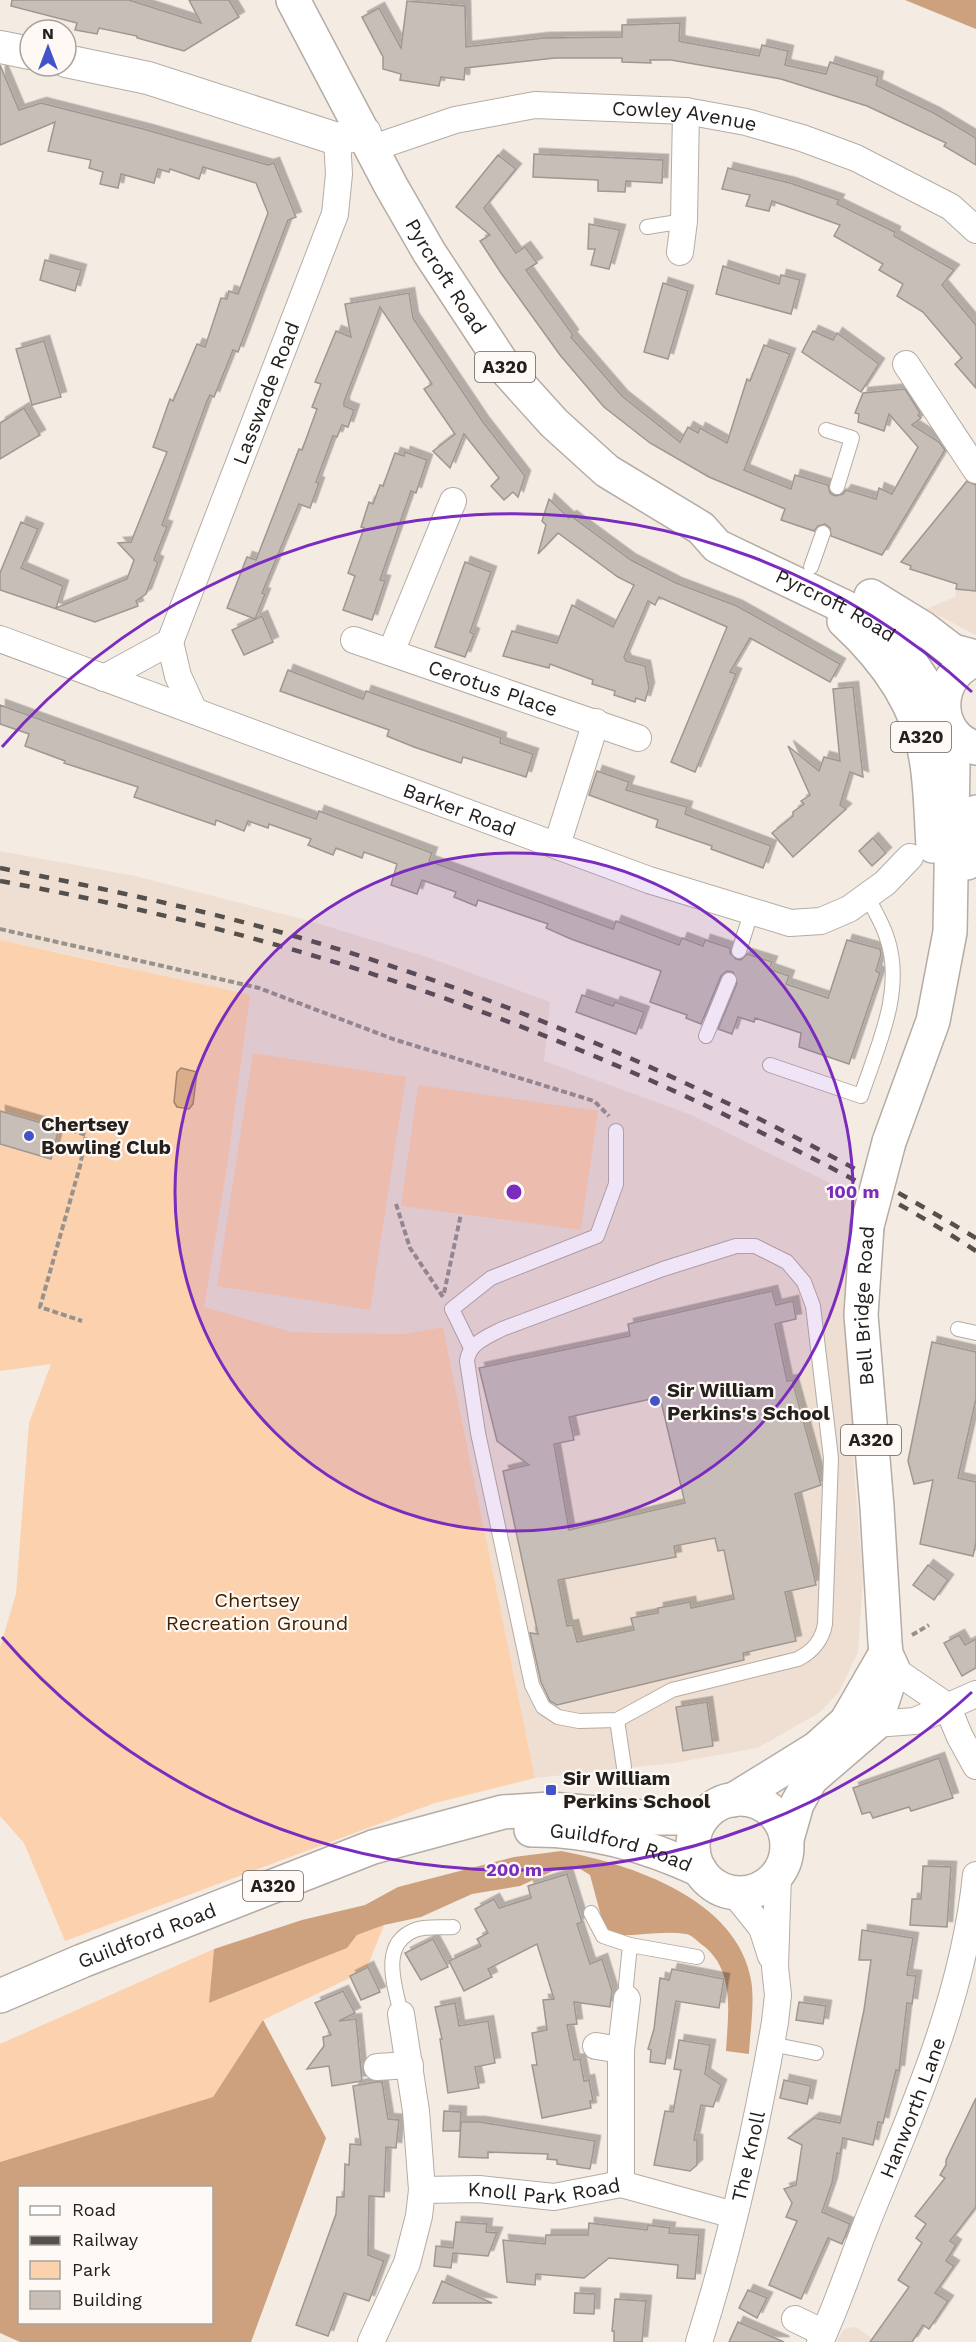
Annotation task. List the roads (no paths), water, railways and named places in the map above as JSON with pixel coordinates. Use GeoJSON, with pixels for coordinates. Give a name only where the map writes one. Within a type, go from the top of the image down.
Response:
{"type":"FeatureCollection","features":[{"type":"Feature","properties":{"kind":"main road","name":"A320"},"geometry":{"type":"LineString","coordinates":[[293,0],[358,140]]}},
{"type":"Feature","properties":{"kind":"main road","name":"Pyrcroft Road"},"geometry":{"type":"LineString","coordinates":[[358,140],[391,186],[429,252],[508,372],[554,423],[607,471],[701,528],[717,546],[873,598],[923,628],[953,651],[976,659]]}},
{"type":"Feature","properties":{"kind":"main road","name":"A320"},"geometry":{"type":"LineString","coordinates":[[805,576],[836,613],[890,669],[918,725],[926,757],[934,876],[950,932]]}},
{"type":"Feature","properties":{"kind":"main road","name":"Pyrcroft Road"},"geometry":{"type":"LineString","coordinates":[[805,576],[849,609],[894,637],[946,720]]}},
{"type":"Feature","properties":{"kind":"main road","name":"A320"},"geometry":{"type":"LineString","coordinates":[[976,659],[957,671],[948,683],[944,696],[946,720],[958,739],[976,748]]}},
{"type":"Feature","properties":{"kind":"main road","name":"Bell Bridge Road"},"geometry":{"type":"LineString","coordinates":[[895,1654],[877,1507],[861,1315],[867,1226],[889,1142],[933,1021],[950,932],[953,765],[946,720]]}},
{"type":"Feature","properties":{"kind":"main road","name":"Bell Bridge Road"},"geometry":{"type":"LineString","coordinates":[[950,932],[959,909],[976,812]]}},
{"type":"Feature","properties":{"kind":"main road"},"geometry":{"type":"LineString","coordinates":[[734,1893],[759,1889],[778,1874],[784,1863],[787,1839],[797,1804],[811,1779],[860,1723],[869,1678],[895,1654]]}},
{"type":"Feature","properties":{"kind":"main road"},"geometry":{"type":"LineString","coordinates":[[733,1800],[860,1723]]}},
{"type":"Feature","properties":{"kind":"main road"},"geometry":{"type":"LineString","coordinates":[[700,1870],[694,1858],[693,1844],[702,1818],[721,1803],[747,1800],[768,1808],[782,1825],[787,1839]]}},
{"type":"Feature","properties":{"kind":"main road","name":"Guildford Road"},"geometry":{"type":"LineString","coordinates":[[0,1995],[82,1960],[373,1847],[503,1812],[550,1809],[654,1818],[702,1818]]}},
{"type":"Feature","properties":{"kind":"main road","name":"Guildford Road"},"geometry":{"type":"LineString","coordinates":[[467,1822],[505,1830],[541,1830],[620,1839],[700,1870]]}},
{"type":"Feature","properties":{"kind":"main road","name":"A320"},"geometry":{"type":"LineString","coordinates":[[700,1870],[708,1881],[720,1889],[734,1893]]}},
{"type":"Feature","properties":{"kind":"street"},"geometry":{"type":"LineString","coordinates":[[0,47],[18,51]]}},
{"type":"Feature","properties":{"kind":"street"},"geometry":{"type":"LineString","coordinates":[[78,63],[148,78],[358,140]]}},
{"type":"Feature","properties":{"kind":"street","name":"Cowley Avenue"},"geometry":{"type":"LineString","coordinates":[[358,140],[535,105],[686,111],[746,122],[802,138],[856,158],[951,207],[976,230]]}},
{"type":"Feature","properties":{"kind":"street"},"geometry":{"type":"LineString","coordinates":[[680,252],[684,221],[686,111]]}},
{"type":"Feature","properties":{"kind":"street","name":"Lasswade Road"},"geometry":{"type":"LineString","coordinates":[[170,642],[335,214],[339,174],[358,140]]}},
{"type":"Feature","properties":{"kind":"street"},"geometry":{"type":"LineString","coordinates":[[906,364],[976,470]]}},
{"type":"Feature","properties":{"kind":"street"},"geometry":{"type":"LineString","coordinates":[[392,652],[453,501]]}},
{"type":"Feature","properties":{"kind":"street","name":"Barker Road"},"geometry":{"type":"LineString","coordinates":[[0,639],[649,880],[751,913],[790,923],[821,921],[849,909],[885,883],[910,857]]}},
{"type":"Feature","properties":{"kind":"street","name":"Cerotus Place"},"geometry":{"type":"LineString","coordinates":[[354,639],[638,738]]}},
{"type":"Feature","properties":{"kind":"street"},"geometry":{"type":"LineString","coordinates":[[104,678],[170,642],[178,676],[194,711]]}},
{"type":"Feature","properties":{"kind":"street"},"geometry":{"type":"LineString","coordinates":[[557,845],[596,722]]}},
{"type":"Feature","properties":{"kind":"street"},"geometry":{"type":"LineString","coordinates":[[895,1654],[947,1706],[976,1766]]}},
{"type":"Feature","properties":{"kind":"street"},"geometry":{"type":"LineString","coordinates":[[860,1723],[915,1722],[976,1694]]}},
{"type":"Feature","properties":{"kind":"street","name":"The Knoll"},"geometry":{"type":"LineString","coordinates":[[699,2342],[719,2279],[771,2044],[778,1995],[776,1967],[778,1874]]}},
{"type":"Feature","properties":{"kind":"street","name":"Hanworth Lane"},"geometry":{"type":"LineString","coordinates":[[795,2319],[822,2338],[920,2094],[948,2015],[972,1909],[976,1875]]}},
{"type":"Feature","properties":{"kind":"street","name":"The Knoll"},"geometry":{"type":"LineString","coordinates":[[734,1893],[762,1928],[776,1967]]}},
{"type":"Feature","properties":{"kind":"street"},"geometry":{"type":"LineString","coordinates":[[621,2184],[608,2048],[627,1999]]}},
{"type":"Feature","properties":{"kind":"street"},"geometry":{"type":"LineString","coordinates":[[372,2342],[407,2263],[419,2216],[422,2190],[410,2065],[401,2014]]}},
{"type":"Feature","properties":{"kind":"street"},"geometry":{"type":"LineString","coordinates":[[377,2067],[410,2065]]}},
{"type":"Feature","properties":{"kind":"street","name":"Knoll Park Road"},"geometry":{"type":"LineString","coordinates":[[422,2190],[479,2189],[554,2197],[621,2184],[734,2215]]}},
{"type":"Feature","properties":{"kind":"lane"},"geometry":{"type":"LineString","coordinates":[[647,227],[684,221]]}},
{"type":"Feature","properties":{"kind":"lane"},"geometry":{"type":"LineString","coordinates":[[825,430],[852,438],[837,487]]}},
{"type":"Feature","properties":{"kind":"lane"},"geometry":{"type":"LineString","coordinates":[[805,576],[823,533]]}},
{"type":"Feature","properties":{"kind":"lane"},"geometry":{"type":"LineString","coordinates":[[770,1065],[861,1096],[887,1015],[894,976],[888,939],[867,896]]}},
{"type":"Feature","properties":{"kind":"lane"},"geometry":{"type":"LineString","coordinates":[[739,951],[751,913]]}},
{"type":"Feature","properties":{"kind":"lane"},"geometry":{"type":"LineString","coordinates":[[706,1036],[729,980]]}},
{"type":"Feature","properties":{"kind":"lane"},"geometry":{"type":"LineString","coordinates":[[471,1347],[502,1329],[663,1269],[736,1246],[754,1246],[778,1256],[796,1269],[809,1292],[831,1458],[825,1624],[821,1638],[814,1648],[798,1659],[672,1690],[617,1720],[579,1721],[558,1717],[543,1707],[534,1691],[478,1433],[467,1361],[471,1347],[452,1310],[491,1278],[597,1236],[616,1184],[616,1131]]}},
{"type":"Feature","properties":{"kind":"lane"},"geometry":{"type":"LineString","coordinates":[[958,1329],[976,1333]]}},
{"type":"Feature","properties":{"kind":"lane"},"geometry":{"type":"LineString","coordinates":[[617,1720],[624,1767]]}},
{"type":"Feature","properties":{"kind":"lane"},"geometry":{"type":"LineString","coordinates":[[591,1913],[603,1936],[630,1945],[697,1957]]}},
{"type":"Feature","properties":{"kind":"lane"},"geometry":{"type":"LineString","coordinates":[[401,2014],[391,1961],[397,1942],[415,1930],[453,1927]]}},
{"type":"Feature","properties":{"kind":"lane"},"geometry":{"type":"LineString","coordinates":[[627,1999],[630,1945]]}},
{"type":"Feature","properties":{"kind":"lane"},"geometry":{"type":"LineString","coordinates":[[771,2044],[816,2053]]}},
{"type":"Feature","properties":{"kind":"railway"},"geometry":{"type":"LineString","coordinates":[[0,868],[239,921],[404,970],[490,1001],[574,1034],[738,1108],[818,1149],[976,1238]]}},
{"type":"Feature","properties":{"kind":"railway"},"geometry":{"type":"LineString","coordinates":[[0,881],[99,901],[292,949],[386,978],[479,1011],[663,1086],[754,1129],[895,1202],[976,1251]]}},
{"type":"Feature","properties":{"kind":"place","name":"Chertsey Bowling Club"},"geometry":{"type":"Point","coordinates":[29,1136]}},
{"type":"Feature","properties":{"kind":"place","name":"Sir William Perkins's School"},"geometry":{"type":"Point","coordinates":[655,1401]}},
{"type":"Feature","properties":{"kind":"place","name":"Sir William Perkins School"},"geometry":{"type":"Point","coordinates":[551,1790]}},
{"type":"Feature","properties":{"kind":"park label","name":"Chertsey Recreation Ground"},"geometry":{"type":"Point","coordinates":[257,1612]}}]}
